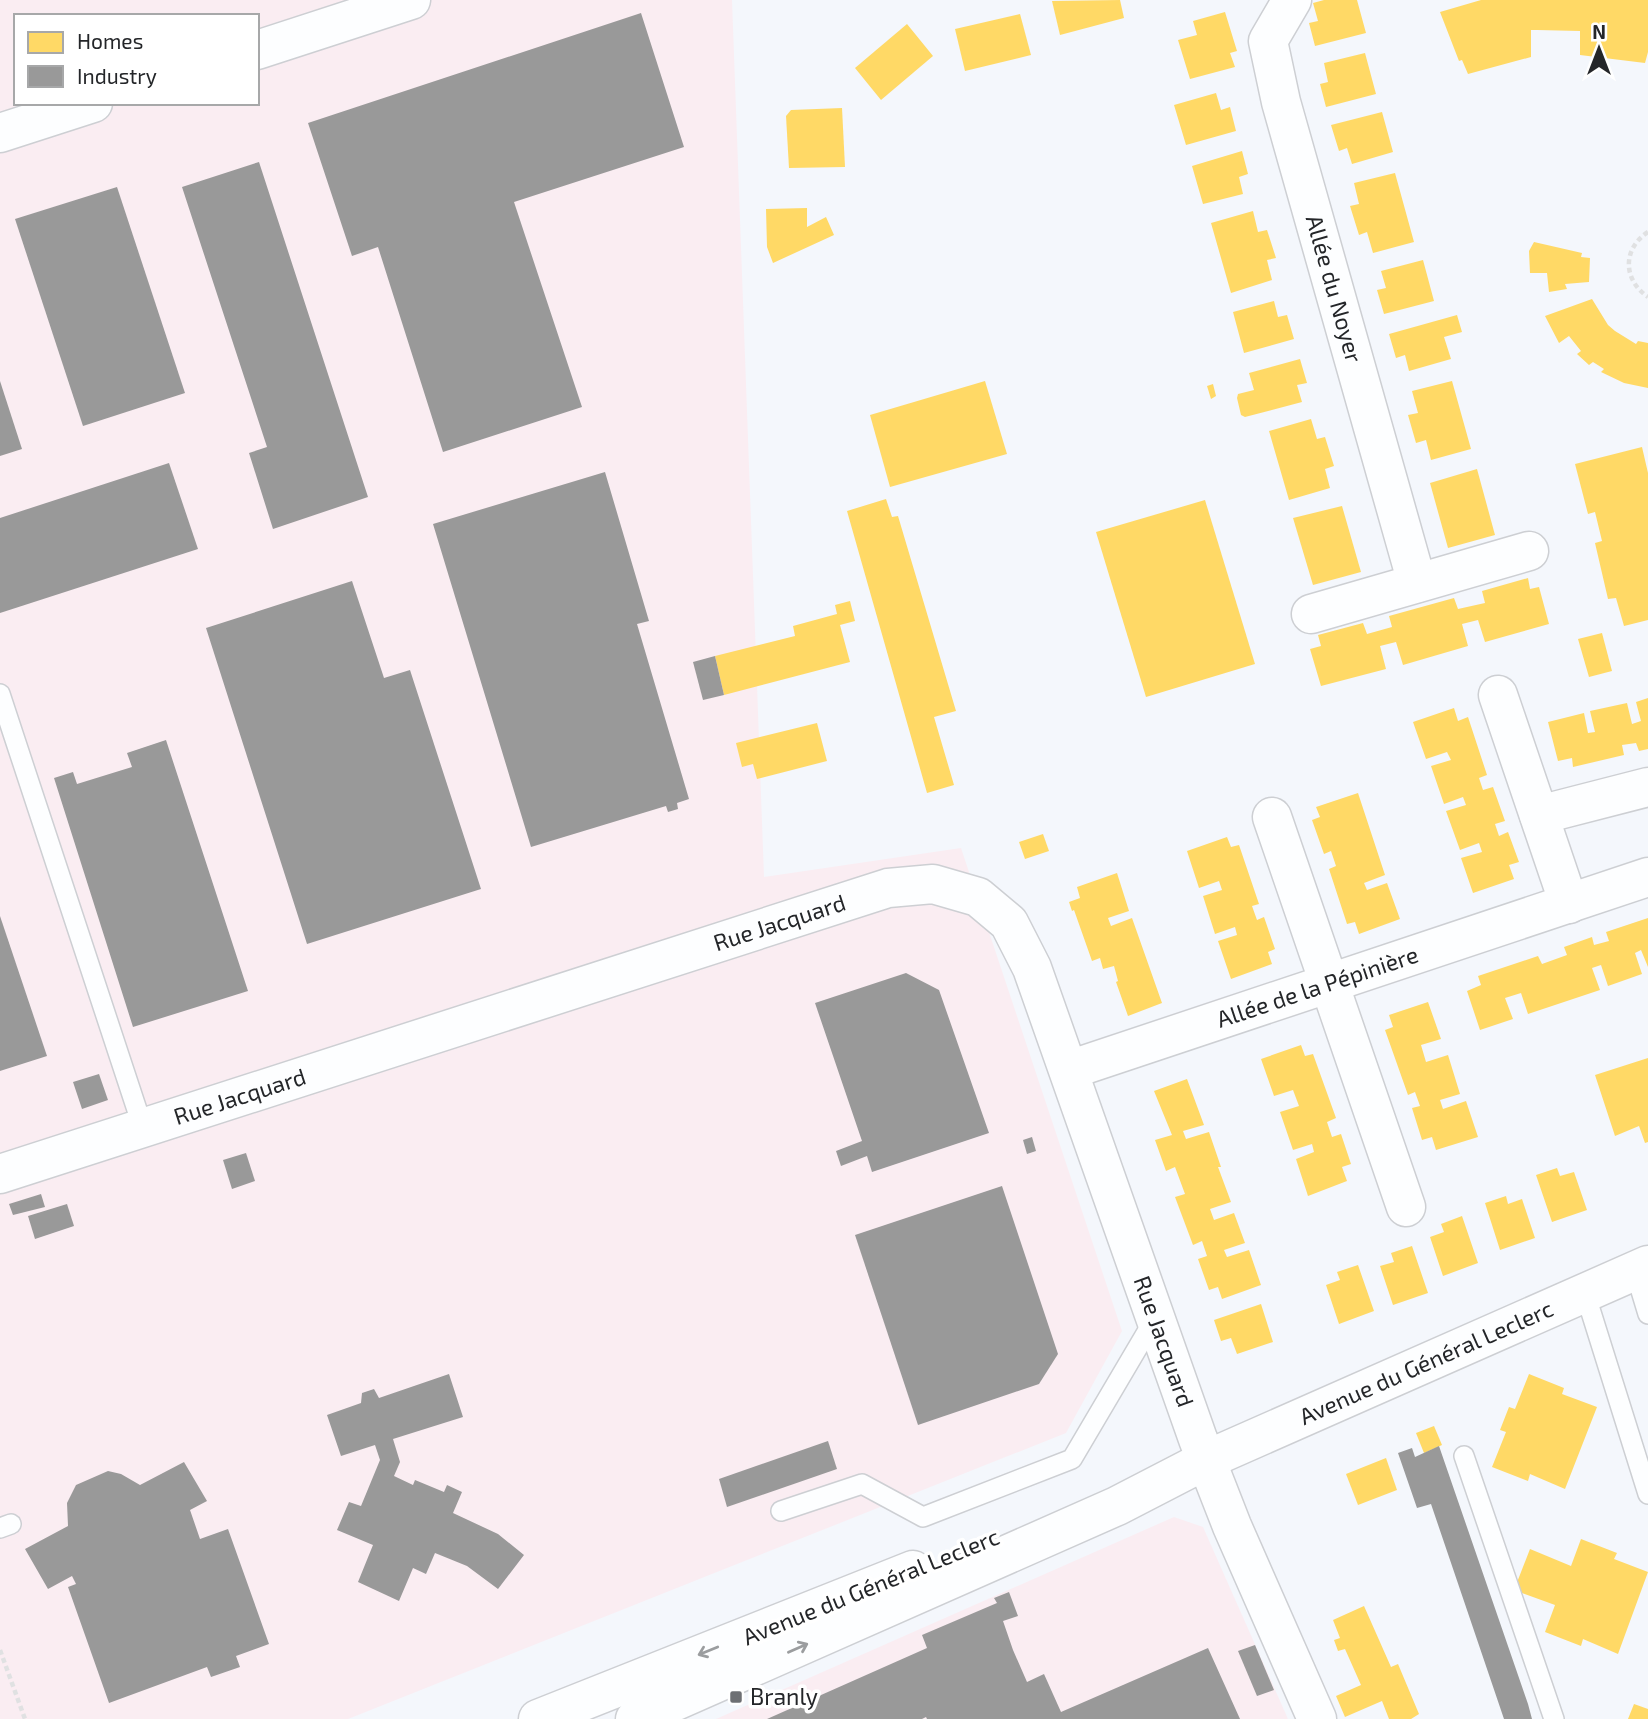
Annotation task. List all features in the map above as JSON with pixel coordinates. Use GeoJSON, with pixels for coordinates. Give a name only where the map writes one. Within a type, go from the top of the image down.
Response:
{"type":"FeatureCollection","features":[{"type":"Feature","properties":{"kind":"street"},"geometry":{"type":"LineString","coordinates":[[259,49],[411,0]]}},
{"type":"Feature","properties":{"kind":"street","name":"Allée du Noyer"},"geometry":{"type":"LineString","coordinates":[[1292,0],[1268,41],[1278,90],[1417,583]]}},
{"type":"Feature","properties":{"kind":"street"},"geometry":{"type":"LineString","coordinates":[[0,133],[87,105]]}},
{"type":"Feature","properties":{"kind":"street"},"geometry":{"type":"LineString","coordinates":[[1311,614],[1529,551]]}},
{"type":"Feature","properties":{"kind":"street"},"geometry":{"type":"LineString","coordinates":[[1498,695],[1569,904]]}},
{"type":"Feature","properties":{"kind":"street"},"geometry":{"type":"LineString","coordinates":[[1539,815],[1648,787]]}},
{"type":"Feature","properties":{"kind":"street"},"geometry":{"type":"LineString","coordinates":[[1272,817],[1406,1207]]}},
{"type":"Feature","properties":{"kind":"street","name":"Allée de la Pépinière"},"geometry":{"type":"LineString","coordinates":[[1069,1070],[1648,877]]}},
{"type":"Feature","properties":{"kind":"street","name":"Rue Jacquard"},"geometry":{"type":"LineString","coordinates":[[0,1174],[888,888],[933,884],[978,897],[1009,923],[1032,968],[1154,1320],[1206,1460],[1232,1526],[1317,1719]]}},
{"type":"Feature","properties":{"kind":"street","name":"Avenue du Général Leclerc"},"geometry":{"type":"LineString","coordinates":[[635,1719],[1117,1506],[1206,1460],[1641,1268]]}},
{"type":"Feature","properties":{"kind":"street","name":"Avenue du Général Leclerc"},"geometry":{"type":"LineString","coordinates":[[537,1719],[1107,1494],[1206,1460]]}},
{"type":"Feature","properties":{"kind":"lane"},"geometry":{"type":"LineString","coordinates":[[0,694],[143,1128]]}},
{"type":"Feature","properties":{"kind":"lane"},"geometry":{"type":"LineString","coordinates":[[1641,1268],[1648,1314]]}},
{"type":"Feature","properties":{"kind":"lane"},"geometry":{"type":"LineString","coordinates":[[1585,1293],[1648,1494]]}},
{"type":"Feature","properties":{"kind":"lane"},"geometry":{"type":"LineString","coordinates":[[782,1511],[862,1484],[923,1517],[1072,1459],[1154,1320]]}},
{"type":"Feature","properties":{"kind":"lane"},"geometry":{"type":"LineString","coordinates":[[1464,1456],[1554,1719]]}},
{"type":"Feature","properties":{"kind":"path"},"geometry":{"type":"LineString","coordinates":[[1648,232],[1640,237],[1628,257],[1632,280],[1639,291],[1648,297]]}},
{"type":"Feature","properties":{"kind":"path"},"geometry":{"type":"LineString","coordinates":[[0,1650],[25,1719]]}},
{"type":"Feature","properties":{"kind":"shaded area"},"geometry":{"type":"Polygon","coordinates":[[[0,0],[732,0],[764,877],[961,848],[1122,1331],[1066,1433],[348,1719],[0,1719],[0,0]]]}},
{"type":"Feature","properties":{"kind":"shaded area"},"geometry":{"type":"Polygon","coordinates":[[[1174,1517],[1203,1527],[1288,1719],[716,1719],[1174,1517]]]}},
{"type":"Feature","properties":{"kind":"building: Homes"},"geometry":{"type":"Polygon","coordinates":[[[1120,0],[1124,18],[1060,35],[1052,1],[1120,0]]]}},
{"type":"Feature","properties":{"kind":"building: Homes"},"geometry":{"type":"Polygon","coordinates":[[[1324,0],[1357,0],[1366,33],[1315,46],[1309,23],[1318,21],[1313,3],[1324,0]]]}},
{"type":"Feature","properties":{"kind":"building: Homes"},"geometry":{"type":"Polygon","coordinates":[[[1481,0],[1648,0],[1648,52],[1645,63],[1580,55],[1580,31],[1531,30],[1531,57],[1468,74],[1462,60],[1459,61],[1440,12],[1481,0]]]}},
{"type":"Feature","properties":{"kind":"building: Homes"},"geometry":{"type":"Polygon","coordinates":[[[1225,12],[1237,51],[1230,53],[1235,67],[1190,79],[1178,40],[1197,35],[1193,21],[1225,12]]]}},
{"type":"Feature","properties":{"kind":"building: Homes"},"geometry":{"type":"Polygon","coordinates":[[[1020,14],[1031,55],[965,71],[955,29],[1020,14]]]}},
{"type":"Feature","properties":{"kind":"building: Homes"},"geometry":{"type":"Polygon","coordinates":[[[907,24],[933,56],[881,100],[855,68],[907,24]]]}},
{"type":"Feature","properties":{"kind":"building: Homes"},"geometry":{"type":"Polygon","coordinates":[[[1365,53],[1376,94],[1326,107],[1320,84],[1328,82],[1324,63],[1365,53]]]}},
{"type":"Feature","properties":{"kind":"building: Homes"},"geometry":{"type":"Polygon","coordinates":[[[1216,93],[1221,110],[1230,107],[1236,131],[1186,145],[1174,105],[1216,93]]]}},
{"type":"Feature","properties":{"kind":"building: Homes"},"geometry":{"type":"Polygon","coordinates":[[[842,108],[845,167],[789,168],[786,116],[791,110],[842,108]]]}},
{"type":"Feature","properties":{"kind":"building: Homes"},"geometry":{"type":"Polygon","coordinates":[[[1382,112],[1393,152],[1352,164],[1347,148],[1339,151],[1331,125],[1382,112]]]}},
{"type":"Feature","properties":{"kind":"building: Homes"},"geometry":{"type":"Polygon","coordinates":[[[1242,151],[1248,174],[1239,177],[1243,194],[1203,204],[1192,166],[1242,151]]]}},
{"type":"Feature","properties":{"kind":"building: Homes"},"geometry":{"type":"Polygon","coordinates":[[[1395,173],[1414,242],[1373,253],[1367,232],[1359,235],[1350,206],[1359,204],[1354,183],[1395,173]]]}},
{"type":"Feature","properties":{"kind":"building: Homes"},"geometry":{"type":"Polygon","coordinates":[[[807,208],[807,227],[826,217],[834,235],[773,263],[767,247],[766,209],[807,208]]]}},
{"type":"Feature","properties":{"kind":"building: Homes"},"geometry":{"type":"Polygon","coordinates":[[[1253,211],[1258,232],[1267,230],[1276,258],[1267,260],[1272,280],[1231,293],[1211,223],[1253,211]]]}},
{"type":"Feature","properties":{"kind":"building: Homes"},"geometry":{"type":"Polygon","coordinates":[[[1534,242],[1582,253],[1581,257],[1590,258],[1589,282],[1565,284],[1567,289],[1549,292],[1547,273],[1530,273],[1529,251],[1534,242]]]}},
{"type":"Feature","properties":{"kind":"building: Homes"},"geometry":{"type":"Polygon","coordinates":[[[1423,260],[1434,301],[1384,314],[1377,290],[1386,288],[1381,271],[1423,260]]]}},
{"type":"Feature","properties":{"kind":"building: Homes"},"geometry":{"type":"Polygon","coordinates":[[[1592,299],[1608,325],[1615,331],[1636,344],[1638,341],[1648,343],[1648,388],[1624,383],[1601,372],[1604,369],[1593,362],[1589,365],[1577,354],[1581,351],[1569,336],[1559,343],[1545,316],[1592,299]]]}},
{"type":"Feature","properties":{"kind":"building: Homes"},"geometry":{"type":"Polygon","coordinates":[[[1274,301],[1278,317],[1287,315],[1294,339],[1244,353],[1233,312],[1274,301]]]}},
{"type":"Feature","properties":{"kind":"building: Homes"},"geometry":{"type":"Polygon","coordinates":[[[1457,315],[1462,332],[1444,337],[1451,359],[1409,371],[1405,355],[1396,358],[1389,334],[1457,315]]]}},
{"type":"Feature","properties":{"kind":"building: Homes"},"geometry":{"type":"Polygon","coordinates":[[[1300,359],[1307,383],[1297,385],[1302,402],[1245,417],[1241,415],[1238,394],[1254,390],[1249,373],[1300,359]]]}},
{"type":"Feature","properties":{"kind":"building: Homes"},"geometry":{"type":"Polygon","coordinates":[[[985,381],[1007,454],[890,487],[870,415],[985,381]]]}},
{"type":"Feature","properties":{"kind":"building: Homes"},"geometry":{"type":"Polygon","coordinates":[[[1452,381],[1471,449],[1431,460],[1426,440],[1416,443],[1408,415],[1418,413],[1412,391],[1452,381]]]}},
{"type":"Feature","properties":{"kind":"building: Homes"},"geometry":{"type":"Polygon","coordinates":[[[1213,384],[1216,396],[1211,399],[1207,386],[1213,384]]]}},
{"type":"Feature","properties":{"kind":"building: Homes"},"geometry":{"type":"Polygon","coordinates":[[[1311,419],[1317,439],[1325,437],[1334,466],[1325,469],[1330,488],[1289,500],[1269,431],[1311,419]]]}},
{"type":"Feature","properties":{"kind":"building: Homes"},"geometry":{"type":"Polygon","coordinates":[[[1642,447],[1648,473],[1648,620],[1624,626],[1616,598],[1608,599],[1595,543],[1602,541],[1595,512],[1588,514],[1575,464],[1642,447]]]}},
{"type":"Feature","properties":{"kind":"building: Homes"},"geometry":{"type":"Polygon","coordinates":[[[1477,469],[1495,535],[1448,548],[1430,483],[1477,469]]]}},
{"type":"Feature","properties":{"kind":"building: Homes"},"geometry":{"type":"Polygon","coordinates":[[[886,499],[892,517],[898,516],[956,711],[934,717],[954,785],[927,793],[847,511],[886,499]]]}},
{"type":"Feature","properties":{"kind":"building: Homes"},"geometry":{"type":"Polygon","coordinates":[[[1205,500],[1255,664],[1146,697],[1096,532],[1205,500]]]}},
{"type":"Feature","properties":{"kind":"building: Homes"},"geometry":{"type":"Polygon","coordinates":[[[1342,506],[1361,572],[1313,585],[1293,518],[1342,506]]]}},
{"type":"Feature","properties":{"kind":"building: Homes"},"geometry":{"type":"Polygon","coordinates":[[[1528,578],[1530,589],[1539,587],[1549,624],[1485,642],[1478,620],[1462,624],[1468,646],[1403,665],[1396,642],[1380,646],[1386,669],[1321,686],[1310,649],[1321,646],[1318,635],[1363,623],[1367,634],[1392,627],[1389,616],[1454,598],[1458,609],[1485,603],[1482,591],[1528,578]]]}},
{"type":"Feature","properties":{"kind":"building: Homes"},"geometry":{"type":"Polygon","coordinates":[[[850,601],[855,621],[840,625],[850,662],[724,695],[715,656],[795,636],[793,626],[837,614],[835,605],[850,601]]]}},
{"type":"Feature","properties":{"kind":"building: Homes"},"geometry":{"type":"Polygon","coordinates":[[[1602,633],[1612,671],[1589,677],[1578,639],[1602,633]]]}},
{"type":"Feature","properties":{"kind":"building: Homes"},"geometry":{"type":"Polygon","coordinates":[[[1648,698],[1648,749],[1639,751],[1636,743],[1622,745],[1624,755],[1573,767],[1572,758],[1558,761],[1548,722],[1584,713],[1588,733],[1595,732],[1590,711],[1627,703],[1632,724],[1641,721],[1636,702],[1648,698]]]}},
{"type":"Feature","properties":{"kind":"building: Homes"},"geometry":{"type":"Polygon","coordinates":[[[1454,708],[1458,721],[1468,717],[1487,775],[1479,778],[1483,790],[1493,787],[1505,821],[1495,824],[1499,836],[1508,832],[1519,862],[1509,865],[1514,879],[1473,893],[1461,858],[1482,852],[1479,843],[1460,850],[1446,811],[1466,805],[1463,797],[1444,804],[1431,766],[1451,760],[1447,752],[1426,759],[1413,722],[1454,708]]]}},
{"type":"Feature","properties":{"kind":"building: Homes"},"geometry":{"type":"Polygon","coordinates":[[[817,723],[827,761],[757,779],[753,764],[742,767],[736,743],[817,723]]]}},
{"type":"Feature","properties":{"kind":"building: Homes"},"geometry":{"type":"Polygon","coordinates":[[[1358,793],[1385,875],[1364,883],[1367,890],[1387,883],[1400,919],[1359,934],[1355,922],[1347,924],[1329,869],[1336,866],[1331,851],[1324,854],[1312,820],[1320,817],[1316,807],[1358,793]]]}},
{"type":"Feature","properties":{"kind":"building: Homes"},"geometry":{"type":"Polygon","coordinates":[[[1043,834],[1049,851],[1025,859],[1019,842],[1043,834]]]}},
{"type":"Feature","properties":{"kind":"building: Homes"},"geometry":{"type":"Polygon","coordinates":[[[1227,837],[1231,847],[1239,845],[1259,904],[1252,906],[1257,920],[1264,917],[1275,949],[1268,952],[1272,964],[1231,979],[1218,941],[1237,935],[1235,927],[1215,934],[1203,896],[1222,890],[1219,881],[1199,888],[1187,851],[1227,837]]]}},
{"type":"Feature","properties":{"kind":"building: Homes"},"geometry":{"type":"Polygon","coordinates":[[[1117,873],[1129,911],[1108,918],[1111,926],[1132,918],[1162,1003],[1128,1016],[1116,982],[1118,981],[1114,966],[1103,969],[1100,958],[1092,961],[1069,902],[1080,898],[1077,887],[1117,873]]]}},
{"type":"Feature","properties":{"kind":"building: Homes"},"geometry":{"type":"Polygon","coordinates":[[[1648,918],[1648,967],[1641,950],[1635,953],[1642,974],[1608,986],[1601,965],[1592,968],[1600,990],[1528,1014],[1521,993],[1505,998],[1513,1019],[1480,1030],[1467,991],[1481,985],[1478,976],[1538,956],[1542,964],[1567,955],[1564,947],[1592,937],[1594,945],[1609,941],[1606,932],[1648,918]]]}},
{"type":"Feature","properties":{"kind":"building: Homes"},"geometry":{"type":"Polygon","coordinates":[[[1428,1002],[1441,1039],[1421,1045],[1426,1062],[1448,1055],[1460,1094],[1440,1100],[1443,1109],[1466,1101],[1478,1137],[1436,1150],[1432,1137],[1422,1140],[1412,1108],[1420,1106],[1415,1092],[1408,1095],[1385,1030],[1393,1027],[1389,1015],[1428,1002]]]}},
{"type":"Feature","properties":{"kind":"building: Homes"},"geometry":{"type":"Polygon","coordinates":[[[1301,1045],[1305,1056],[1313,1054],[1336,1118],[1327,1122],[1332,1137],[1341,1134],[1351,1164],[1342,1167],[1347,1181],[1308,1196],[1296,1159],[1314,1152],[1312,1144],[1293,1150],[1280,1112],[1299,1106],[1293,1090],[1274,1096],[1261,1059],[1301,1045]]]}},
{"type":"Feature","properties":{"kind":"building: Homes"},"geometry":{"type":"Polygon","coordinates":[[[1648,1058],[1648,1142],[1645,1143],[1639,1126],[1615,1136],[1595,1075],[1648,1058]]]}},
{"type":"Feature","properties":{"kind":"building: Homes"},"geometry":{"type":"Polygon","coordinates":[[[1187,1079],[1204,1125],[1183,1131],[1186,1139],[1209,1132],[1231,1202],[1210,1209],[1214,1220],[1234,1213],[1245,1243],[1224,1250],[1227,1257],[1249,1250],[1261,1285],[1222,1299],[1218,1287],[1209,1290],[1198,1259],[1207,1256],[1202,1241],[1193,1245],[1175,1197],[1185,1194],[1175,1167],[1166,1171],[1155,1140],[1172,1135],[1154,1091],[1187,1079]]]}},
{"type":"Feature","properties":{"kind":"building: Homes"},"geometry":{"type":"Polygon","coordinates":[[[1557,1168],[1560,1176],[1574,1172],[1587,1210],[1552,1222],[1536,1175],[1557,1168]]]}},
{"type":"Feature","properties":{"kind":"building: Homes"},"geometry":{"type":"Polygon","coordinates":[[[1506,1196],[1508,1204],[1522,1199],[1535,1238],[1500,1250],[1485,1203],[1506,1196]]]}},
{"type":"Feature","properties":{"kind":"building: Homes"},"geometry":{"type":"Polygon","coordinates":[[[1462,1216],[1478,1263],[1443,1276],[1430,1237],[1444,1232],[1441,1224],[1462,1216]]]}},
{"type":"Feature","properties":{"kind":"building: Homes"},"geometry":{"type":"Polygon","coordinates":[[[1412,1246],[1428,1293],[1393,1305],[1380,1266],[1394,1262],[1391,1253],[1412,1246]]]}},
{"type":"Feature","properties":{"kind":"building: Homes"},"geometry":{"type":"Polygon","coordinates":[[[1358,1265],[1374,1311],[1339,1324],[1326,1285],[1340,1280],[1337,1272],[1358,1265]]]}},
{"type":"Feature","properties":{"kind":"building: Homes"},"geometry":{"type":"Polygon","coordinates":[[[1261,1304],[1273,1342],[1237,1354],[1231,1338],[1221,1341],[1214,1320],[1261,1304]]]}},
{"type":"Feature","properties":{"kind":"building: Homes"},"geometry":{"type":"Polygon","coordinates":[[[1529,1374],[1564,1388],[1562,1394],[1597,1407],[1565,1489],[1530,1474],[1528,1481],[1492,1467],[1506,1432],[1500,1430],[1509,1407],[1515,1409],[1529,1374]]]}},
{"type":"Feature","properties":{"kind":"building: Homes"},"geometry":{"type":"Polygon","coordinates":[[[1434,1426],[1442,1445],[1424,1453],[1416,1433],[1434,1426]]]}},
{"type":"Feature","properties":{"kind":"building: Homes"},"geometry":{"type":"Polygon","coordinates":[[[1386,1458],[1397,1490],[1358,1505],[1346,1474],[1386,1458]]]}},
{"type":"Feature","properties":{"kind":"building: Homes"},"geometry":{"type":"Polygon","coordinates":[[[1581,1539],[1617,1553],[1614,1559],[1648,1572],[1618,1654],[1583,1639],[1581,1646],[1545,1632],[1555,1605],[1514,1590],[1530,1549],[1571,1566],[1581,1539]]]}},
{"type":"Feature","properties":{"kind":"building: Homes"},"geometry":{"type":"Polygon","coordinates":[[[1364,1606],[1391,1667],[1398,1664],[1419,1714],[1411,1719],[1389,1719],[1382,1701],[1345,1717],[1336,1696],[1361,1685],[1345,1649],[1338,1651],[1334,1640],[1340,1638],[1333,1620],[1364,1606]]]}},
{"type":"Feature","properties":{"kind":"building: Homes"},"geometry":{"type":"Polygon","coordinates":[[[1634,1704],[1648,1709],[1648,1719],[1628,1719],[1634,1704]]]}},
{"type":"Feature","properties":{"kind":"building: Industry"},"geometry":{"type":"Polygon","coordinates":[[[641,13],[684,147],[514,202],[582,407],[443,452],[378,247],[352,256],[308,123],[641,13]]]}},
{"type":"Feature","properties":{"kind":"building: Industry"},"geometry":{"type":"Polygon","coordinates":[[[259,162],[368,497],[273,529],[249,453],[267,447],[182,187],[259,162]]]}},
{"type":"Feature","properties":{"kind":"building: Industry"},"geometry":{"type":"Polygon","coordinates":[[[117,187],[185,393],[83,426],[15,219],[117,187]]]}},
{"type":"Feature","properties":{"kind":"building: Industry"},"geometry":{"type":"Polygon","coordinates":[[[0,381],[22,449],[0,456],[0,381]]]}},
{"type":"Feature","properties":{"kind":"building: Industry"},"geometry":{"type":"Polygon","coordinates":[[[169,463],[198,549],[0,613],[0,518],[169,463]]]}},
{"type":"Feature","properties":{"kind":"building: Industry"},"geometry":{"type":"Polygon","coordinates":[[[605,472],[649,621],[637,624],[689,799],[677,803],[678,809],[668,812],[666,806],[531,847],[433,524],[605,472]]]}},
{"type":"Feature","properties":{"kind":"building: Industry"},"geometry":{"type":"Polygon","coordinates":[[[352,581],[384,678],[410,670],[481,889],[307,944],[206,628],[352,581]]]}},
{"type":"Feature","properties":{"kind":"building: Industry"},"geometry":{"type":"Polygon","coordinates":[[[715,656],[724,695],[703,700],[693,662],[715,656]]]}},
{"type":"Feature","properties":{"kind":"building: Industry"},"geometry":{"type":"Polygon","coordinates":[[[166,740],[248,991],[133,1027],[54,778],[73,772],[77,784],[132,767],[127,753],[166,740]]]}},
{"type":"Feature","properties":{"kind":"building: Industry"},"geometry":{"type":"Polygon","coordinates":[[[0,916],[47,1056],[0,1071],[0,916]]]}},
{"type":"Feature","properties":{"kind":"building: Industry"},"geometry":{"type":"Polygon","coordinates":[[[906,973],[939,990],[989,1133],[872,1172],[867,1156],[841,1166],[836,1151],[862,1141],[815,1003],[906,973]]]}},
{"type":"Feature","properties":{"kind":"building: Industry"},"geometry":{"type":"Polygon","coordinates":[[[99,1074],[108,1100],[82,1109],[73,1082],[99,1074]]]}},
{"type":"Feature","properties":{"kind":"building: Industry"},"geometry":{"type":"Polygon","coordinates":[[[1032,1137],[1036,1151],[1027,1154],[1023,1140],[1032,1137]]]}},
{"type":"Feature","properties":{"kind":"building: Industry"},"geometry":{"type":"Polygon","coordinates":[[[246,1153],[255,1181],[232,1189],[223,1160],[246,1153]]]}},
{"type":"Feature","properties":{"kind":"building: Industry"},"geometry":{"type":"Polygon","coordinates":[[[1002,1186],[1058,1354],[1039,1384],[918,1425],[855,1235],[1002,1186]]]}},
{"type":"Feature","properties":{"kind":"building: Industry"},"geometry":{"type":"Polygon","coordinates":[[[41,1194],[45,1207],[13,1215],[9,1204],[41,1194]]]}},
{"type":"Feature","properties":{"kind":"building: Industry"},"geometry":{"type":"Polygon","coordinates":[[[67,1204],[74,1226],[35,1239],[28,1216],[67,1204]]]}},
{"type":"Feature","properties":{"kind":"building: Industry"},"geometry":{"type":"Polygon","coordinates":[[[449,1374],[463,1417],[393,1439],[400,1462],[394,1476],[413,1485],[415,1480],[444,1492],[447,1485],[462,1492],[453,1513],[498,1534],[524,1555],[498,1589],[467,1566],[435,1553],[426,1574],[413,1568],[399,1601],[358,1582],[373,1545],[337,1530],[349,1502],[361,1506],[380,1460],[375,1445],[341,1456],[327,1415],[361,1403],[362,1393],[374,1389],[379,1398],[449,1374]]]}},
{"type":"Feature","properties":{"kind":"building: Industry"},"geometry":{"type":"Polygon","coordinates":[[[828,1441],[837,1469],[727,1507],[719,1479],[828,1441]]]}},
{"type":"Feature","properties":{"kind":"building: Industry"},"geometry":{"type":"Polygon","coordinates":[[[1439,1446],[1532,1719],[1504,1719],[1431,1504],[1417,1508],[1398,1453],[1412,1448],[1415,1457],[1439,1446]]]}},
{"type":"Feature","properties":{"kind":"building: Industry"},"geometry":{"type":"Polygon","coordinates":[[[184,1462],[207,1501],[190,1510],[200,1539],[228,1529],[269,1644],[236,1656],[240,1667],[211,1677],[207,1667],[109,1703],[68,1587],[76,1584],[72,1576],[48,1589],[25,1549],[68,1526],[67,1503],[76,1485],[108,1471],[121,1474],[140,1485],[184,1462]]]}},
{"type":"Feature","properties":{"kind":"building: Industry"},"geometry":{"type":"Polygon","coordinates":[[[1009,1592],[1018,1616],[1003,1621],[1013,1650],[1027,1682],[1044,1674],[1061,1712],[1208,1648],[1240,1719],[767,1719],[927,1648],[922,1635],[997,1603],[994,1598],[1009,1592]]]}},
{"type":"Feature","properties":{"kind":"building: Industry"},"geometry":{"type":"Polygon","coordinates":[[[1255,1645],[1274,1690],[1257,1696],[1238,1651],[1255,1645]]]}},
{"type":"Feature","properties":{"kind":"place","name":"Branly"},"geometry":{"type":"Point","coordinates":[736,1697]}}]}
